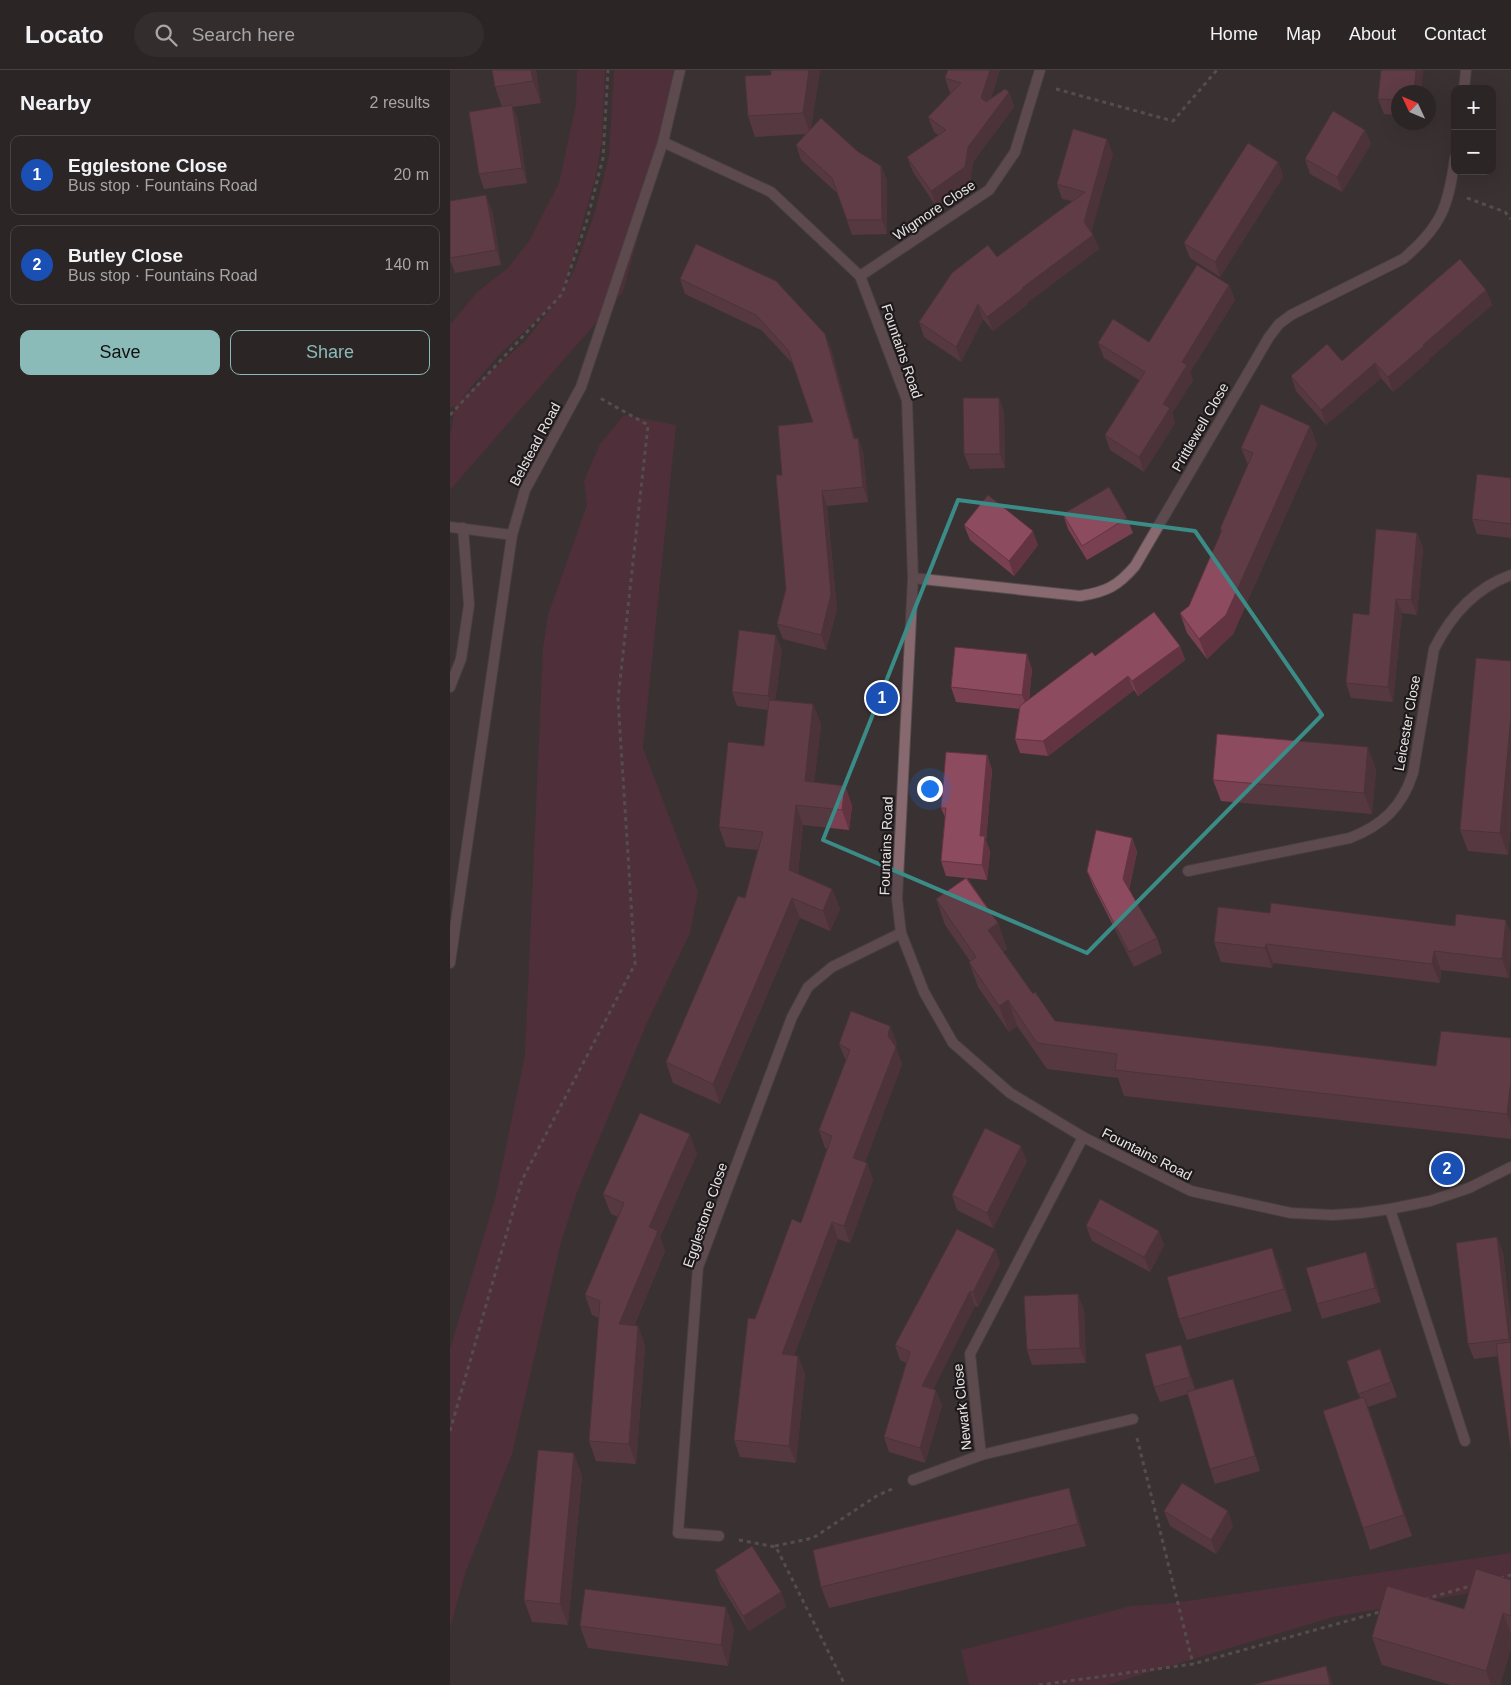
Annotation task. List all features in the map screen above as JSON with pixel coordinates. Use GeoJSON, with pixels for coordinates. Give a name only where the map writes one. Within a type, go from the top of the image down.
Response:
{"type":"FeatureCollection","features":[{"type":"Feature","properties":{"kind":"street","name":"Belstead Road"},"geometry":{"type":"LineString","coordinates":[[450,963],[512,535],[525,490],[581,387],[663,142],[680,70]]}},
{"type":"Feature","properties":{"kind":"street","name":"Wigmore Close"},"geometry":{"type":"LineString","coordinates":[[860,276],[989,190],[1015,152],[1040,70]]}},
{"type":"Feature","properties":{"kind":"street"},"geometry":{"type":"LineString","coordinates":[[1464,85],[1466,70]]}},
{"type":"Feature","properties":{"kind":"street","name":"Fountains Road"},"geometry":{"type":"LineString","coordinates":[[663,142],[771,192],[860,276],[907,400],[913,578],[897,899],[901,933],[924,992],[953,1043],[1010,1093],[1083,1137],[1191,1191],[1291,1213],[1333,1215],[1390,1210],[1430,1201],[1469,1188],[1511,1168]]}},
{"type":"Feature","properties":{"kind":"street","name":"Prittlewell Close"},"geometry":{"type":"LineString","coordinates":[[913,578],[1080,596],[1096,594],[1113,588],[1135,566],[1259,352],[1278,324],[1304,308],[1403,259],[1431,232],[1443,213],[1450,192],[1452,175]]}},
{"type":"Feature","properties":{"kind":"street"},"geometry":{"type":"LineString","coordinates":[[450,526],[512,535]]}},
{"type":"Feature","properties":{"kind":"street"},"geometry":{"type":"LineString","coordinates":[[450,687],[461,659],[469,605],[463,528]]}},
{"type":"Feature","properties":{"kind":"street","name":"Leicester Close"},"geometry":{"type":"LineString","coordinates":[[1188,871],[1350,838],[1366,832],[1392,813],[1408,788],[1413,773],[1434,649],[1442,632],[1467,601],[1490,584],[1511,575]]}},
{"type":"Feature","properties":{"kind":"street","name":"Egglestone Close"},"geometry":{"type":"LineString","coordinates":[[719,1536],[678,1533],[698,1267],[792,1017],[808,987],[832,968],[901,933]]}},
{"type":"Feature","properties":{"kind":"street","name":"Newark Close"},"geometry":{"type":"LineString","coordinates":[[1083,1137],[970,1354],[981,1455],[1133,1419]]}},
{"type":"Feature","properties":{"kind":"street"},"geometry":{"type":"LineString","coordinates":[[1390,1210],[1465,1441]]}},
{"type":"Feature","properties":{"kind":"street"},"geometry":{"type":"LineString","coordinates":[[913,1480],[981,1455]]}},
{"type":"Feature","properties":{"kind":"path"},"geometry":{"type":"LineString","coordinates":[[450,415],[562,294],[587,220],[603,158],[608,70]]}},
{"type":"Feature","properties":{"kind":"path"},"geometry":{"type":"LineString","coordinates":[[1036,84],[1173,121],[1217,70]]}},
{"type":"Feature","properties":{"kind":"path"},"geometry":{"type":"LineString","coordinates":[[1450,192],[1505,212],[1511,219]]}},
{"type":"Feature","properties":{"kind":"path"},"geometry":{"type":"LineString","coordinates":[[450,1431],[522,1180],[635,964],[618,699],[648,425],[581,387]]}},
{"type":"Feature","properties":{"kind":"path"},"geometry":{"type":"LineString","coordinates":[[1133,1419],[1193,1664]]}},
{"type":"Feature","properties":{"kind":"path"},"geometry":{"type":"LineString","coordinates":[[719,1536],[776,1547],[813,1538],[878,1496],[913,1480]]}},
{"type":"Feature","properties":{"kind":"path"},"geometry":{"type":"LineString","coordinates":[[776,1547],[845,1685]]}},
{"type":"Feature","properties":{"kind":"path"},"geometry":{"type":"LineString","coordinates":[[1492,1580],[1511,1575]]}},
{"type":"Feature","properties":{"kind":"path"},"geometry":{"type":"LineString","coordinates":[[1418,1601],[1483,1583]]}},
{"type":"Feature","properties":{"kind":"path"},"geometry":{"type":"LineString","coordinates":[[1039,1685],[1193,1664],[1389,1609]]}},
{"type":"Feature","properties":{"kind":"highlighted area"},"geometry":{"type":"Polygon","coordinates":[[[958,500],[1195,531],[1322,715],[1087,953],[823,840],[958,500]]]}},
{"type":"Feature","properties":{"kind":"shaded area"},"geometry":{"type":"Polygon","coordinates":[[[577,70],[605,70],[602,139],[596,176],[563,292],[575,268],[595,212],[609,156],[614,70],[684,70],[623,292],[450,490],[450,437],[455,406],[450,408],[450,325],[477,292],[508,268],[529,241],[559,183],[576,104],[577,70]],[[557,300],[499,355],[460,400],[526,340],[557,300]]]}},
{"type":"Feature","properties":{"kind":"shaded area"},"geometry":{"type":"Polygon","coordinates":[[[624,415],[676,425],[643,748],[698,892],[690,933],[647,1023],[576,1195],[560,1246],[512,1454],[465,1574],[450,1628],[450,1349],[496,1195],[525,1055],[543,649],[548,615],[587,505],[584,481],[600,444],[624,415]]]}},
{"type":"Feature","properties":{"kind":"shaded area"},"geometry":{"type":"Polygon","coordinates":[[[1511,1553],[1511,1586],[1333,1617],[1107,1685],[969,1685],[961,1650],[1131,1606],[1174,1603],[1511,1553]]]}},
{"type":"Feature","properties":{"kind":"building"},"geometry":{"type":"Polygon","coordinates":[[[492,70],[531,70],[533,81],[495,87],[492,70]]]}},
{"type":"Feature","properties":{"kind":"building"},"geometry":{"type":"Polygon","coordinates":[[[771,70],[809,70],[803,113],[748,116],[745,76],[771,75],[771,70]]]}},
{"type":"Feature","properties":{"kind":"building"},"geometry":{"type":"Polygon","coordinates":[[[948,70],[990,70],[981,98],[986,102],[1005,89],[1009,92],[968,147],[965,167],[931,191],[907,157],[946,130],[928,117],[961,83],[945,78],[948,70]]]}},
{"type":"Feature","properties":{"kind":"building"},"geometry":{"type":"Polygon","coordinates":[[[1381,70],[1416,70],[1415,85],[1391,85],[1391,100],[1378,99],[1381,70]]]}},
{"type":"Feature","properties":{"kind":"building"},"geometry":{"type":"Polygon","coordinates":[[[512,105],[522,168],[479,174],[469,112],[512,105]]]}},
{"type":"Feature","properties":{"kind":"building"},"geometry":{"type":"Polygon","coordinates":[[[1333,111],[1365,130],[1337,177],[1305,159],[1333,111]]]}},
{"type":"Feature","properties":{"kind":"building"},"geometry":{"type":"Polygon","coordinates":[[[821,118],[857,151],[881,166],[882,220],[847,220],[832,178],[796,145],[821,118]]]}},
{"type":"Feature","properties":{"kind":"building"},"geometry":{"type":"Polygon","coordinates":[[[1073,129],[1107,139],[1084,222],[1093,235],[1022,288],[987,317],[978,304],[956,347],[919,322],[952,273],[988,245],[997,257],[1085,192],[1057,184],[1073,129]]]}},
{"type":"Feature","properties":{"kind":"building"},"geometry":{"type":"Polygon","coordinates":[[[1248,143],[1278,162],[1215,262],[1184,243],[1248,143]]]}},
{"type":"Feature","properties":{"kind":"building"},"geometry":{"type":"Polygon","coordinates":[[[486,195],[496,250],[450,258],[450,201],[486,195]]]}},
{"type":"Feature","properties":{"kind":"building"},"geometry":{"type":"Polygon","coordinates":[[[696,244],[776,281],[825,334],[854,439],[858,438],[863,487],[822,491],[831,594],[821,635],[777,624],[786,589],[776,475],[782,475],[778,426],[813,422],[788,350],[756,315],[680,279],[696,244]]]}},
{"type":"Feature","properties":{"kind":"building"},"geometry":{"type":"Polygon","coordinates":[[[1460,259],[1486,290],[1388,377],[1375,363],[1321,410],[1291,376],[1327,344],[1342,361],[1460,259]]]}},
{"type":"Feature","properties":{"kind":"building"},"geometry":{"type":"Polygon","coordinates":[[[1197,265],[1229,285],[1182,362],[1187,365],[1163,404],[1170,408],[1139,457],[1105,435],[1145,372],[1098,343],[1113,319],[1149,342],[1197,265]]]}},
{"type":"Feature","properties":{"kind":"building"},"geometry":{"type":"Polygon","coordinates":[[[963,398],[999,398],[1000,454],[964,454],[963,398]]]}},
{"type":"Feature","properties":{"kind":"building"},"geometry":{"type":"Polygon","coordinates":[[[1261,404],[1310,426],[1226,615],[1199,639],[1180,613],[1189,606],[1253,453],[1241,448],[1261,404]]]}},
{"type":"Feature","properties":{"kind":"building"},"geometry":{"type":"Polygon","coordinates":[[[1477,474],[1511,478],[1511,524],[1472,519],[1477,474]]]}},
{"type":"Feature","properties":{"kind":"building"},"geometry":{"type":"Polygon","coordinates":[[[1109,487],[1127,518],[1082,546],[1063,514],[1109,487]]]}},
{"type":"Feature","properties":{"kind":"building"},"geometry":{"type":"Polygon","coordinates":[[[988,495],[1033,531],[1009,561],[964,525],[988,495]]]}},
{"type":"Feature","properties":{"kind":"building"},"geometry":{"type":"Polygon","coordinates":[[[1376,529],[1417,533],[1411,600],[1396,599],[1388,687],[1346,683],[1353,613],[1369,615],[1376,529]]]}},
{"type":"Feature","properties":{"kind":"building"},"geometry":{"type":"Polygon","coordinates":[[[1154,612],[1180,646],[1132,681],[1128,676],[1043,741],[1015,739],[1020,706],[1092,652],[1095,656],[1154,612]]]}},
{"type":"Feature","properties":{"kind":"building"},"geometry":{"type":"Polygon","coordinates":[[[739,630],[776,635],[768,696],[732,692],[739,630]]]}},
{"type":"Feature","properties":{"kind":"building"},"geometry":{"type":"Polygon","coordinates":[[[955,647],[1027,654],[1022,695],[951,687],[955,647]]]}},
{"type":"Feature","properties":{"kind":"building"},"geometry":{"type":"Polygon","coordinates":[[[1476,658],[1511,661],[1511,717],[1500,833],[1460,830],[1476,658]]]}},
{"type":"Feature","properties":{"kind":"building"},"geometry":{"type":"Polygon","coordinates":[[[769,700],[813,704],[805,781],[845,786],[842,810],[796,805],[789,870],[832,889],[823,911],[792,898],[713,1084],[666,1062],[738,896],[745,898],[763,832],[719,827],[728,742],[764,746],[769,700]]]}},
{"type":"Feature","properties":{"kind":"building"},"geometry":{"type":"Polygon","coordinates":[[[1217,734],[1368,747],[1364,793],[1213,780],[1217,734]]]}},
{"type":"Feature","properties":{"kind":"building"},"geometry":{"type":"Polygon","coordinates":[[[946,752],[987,755],[980,836],[985,836],[982,865],[941,861],[946,808],[941,808],[946,752]]]}},
{"type":"Feature","properties":{"kind":"building"},"geometry":{"type":"Polygon","coordinates":[[[1096,830],[1132,838],[1123,879],[1157,938],[1129,952],[1087,871],[1096,830]]]}},
{"type":"Feature","properties":{"kind":"building"},"geometry":{"type":"Polygon","coordinates":[[[966,878],[998,923],[988,930],[1033,994],[1035,992],[1055,1021],[1436,1066],[1441,1031],[1511,1038],[1511,1081],[1507,1114],[1115,1070],[1117,1054],[1037,1043],[1008,1000],[999,1006],[969,962],[976,957],[936,899],[966,878]]]}},
{"type":"Feature","properties":{"kind":"building"},"geometry":{"type":"Polygon","coordinates":[[[1271,903],[1455,926],[1456,914],[1506,920],[1502,959],[1434,951],[1432,964],[1266,944],[1265,948],[1214,942],[1218,907],[1270,913],[1271,903]]]}},
{"type":"Feature","properties":{"kind":"building"},"geometry":{"type":"Polygon","coordinates":[[[851,1011],[890,1026],[888,1036],[896,1047],[853,1158],[867,1163],[844,1226],[832,1222],[782,1354],[798,1356],[789,1446],[734,1440],[748,1318],[755,1319],[792,1219],[801,1223],[832,1136],[819,1130],[850,1050],[839,1044],[851,1011]]]}},
{"type":"Feature","properties":{"kind":"building"},"geometry":{"type":"Polygon","coordinates":[[[640,1113],[690,1134],[649,1227],[658,1231],[619,1324],[638,1326],[629,1444],[589,1441],[600,1301],[585,1295],[624,1203],[603,1194],[640,1113]]]}},
{"type":"Feature","properties":{"kind":"building"},"geometry":{"type":"Polygon","coordinates":[[[985,1128],[1021,1146],[987,1213],[952,1195],[985,1128]]]}},
{"type":"Feature","properties":{"kind":"building"},"geometry":{"type":"Polygon","coordinates":[[[1100,1199],[1159,1231],[1144,1257],[1086,1226],[1100,1199]]]}},
{"type":"Feature","properties":{"kind":"building"},"geometry":{"type":"Polygon","coordinates":[[[957,1229],[995,1249],[973,1292],[970,1291],[922,1386],[936,1390],[920,1448],[884,1437],[910,1352],[895,1345],[957,1229]]]}},
{"type":"Feature","properties":{"kind":"building"},"geometry":{"type":"Polygon","coordinates":[[[1497,1237],[1509,1339],[1468,1344],[1456,1243],[1497,1237]]]}},
{"type":"Feature","properties":{"kind":"building"},"geometry":{"type":"Polygon","coordinates":[[[1272,1248],[1284,1289],[1179,1319],[1167,1277],[1272,1248]]]}},
{"type":"Feature","properties":{"kind":"building"},"geometry":{"type":"Polygon","coordinates":[[[1366,1252],[1375,1288],[1317,1304],[1306,1268],[1366,1252]]]}},
{"type":"Feature","properties":{"kind":"building"},"geometry":{"type":"Polygon","coordinates":[[[1078,1294],[1080,1348],[1027,1350],[1024,1296],[1078,1294]]]}},
{"type":"Feature","properties":{"kind":"building"},"geometry":{"type":"Polygon","coordinates":[[[1511,1342],[1511,1451],[1496,1344],[1511,1342]]]}},
{"type":"Feature","properties":{"kind":"building"},"geometry":{"type":"Polygon","coordinates":[[[1181,1345],[1190,1377],[1154,1387],[1145,1354],[1181,1345]]]}},
{"type":"Feature","properties":{"kind":"building"},"geometry":{"type":"Polygon","coordinates":[[[1380,1349],[1391,1382],[1358,1394],[1347,1361],[1380,1349]]]}},
{"type":"Feature","properties":{"kind":"building"},"geometry":{"type":"Polygon","coordinates":[[[1233,1379],[1255,1456],[1210,1469],[1187,1392],[1233,1379]]]}},
{"type":"Feature","properties":{"kind":"building"},"geometry":{"type":"Polygon","coordinates":[[[1364,1397],[1404,1515],[1363,1528],[1323,1411],[1364,1397]]]}},
{"type":"Feature","properties":{"kind":"building"},"geometry":{"type":"Polygon","coordinates":[[[538,1450],[574,1453],[560,1604],[524,1600],[538,1450]]]}},
{"type":"Feature","properties":{"kind":"building"},"geometry":{"type":"Polygon","coordinates":[[[1182,1483],[1228,1511],[1211,1540],[1164,1511],[1182,1483]]]}},
{"type":"Feature","properties":{"kind":"building"},"geometry":{"type":"Polygon","coordinates":[[[1069,1488],[1078,1524],[821,1587],[813,1550],[1069,1488]]]}},
{"type":"Feature","properties":{"kind":"building"},"geometry":{"type":"Polygon","coordinates":[[[752,1546],[781,1592],[743,1616],[715,1570],[752,1546]]]}},
{"type":"Feature","properties":{"kind":"building"},"geometry":{"type":"Polygon","coordinates":[[[1476,1569],[1511,1580],[1511,1616],[1503,1613],[1486,1671],[1372,1637],[1387,1586],[1464,1609],[1476,1569]]]}},
{"type":"Feature","properties":{"kind":"building"},"geometry":{"type":"Polygon","coordinates":[[[585,1589],[726,1607],[721,1645],[580,1626],[585,1589]]]}},
{"type":"Feature","properties":{"kind":"building"},"geometry":{"type":"Polygon","coordinates":[[[1326,1666],[1330,1685],[1252,1685],[1326,1666]]]}},
{"type":"Feature","properties":{"kind":"place","name":"Egglestone Close"},"geometry":{"type":"Point","coordinates":[882,698]}},
{"type":"Feature","properties":{"kind":"place","name":"Butley Close"},"geometry":{"type":"Point","coordinates":[1447,1169]}}]}
